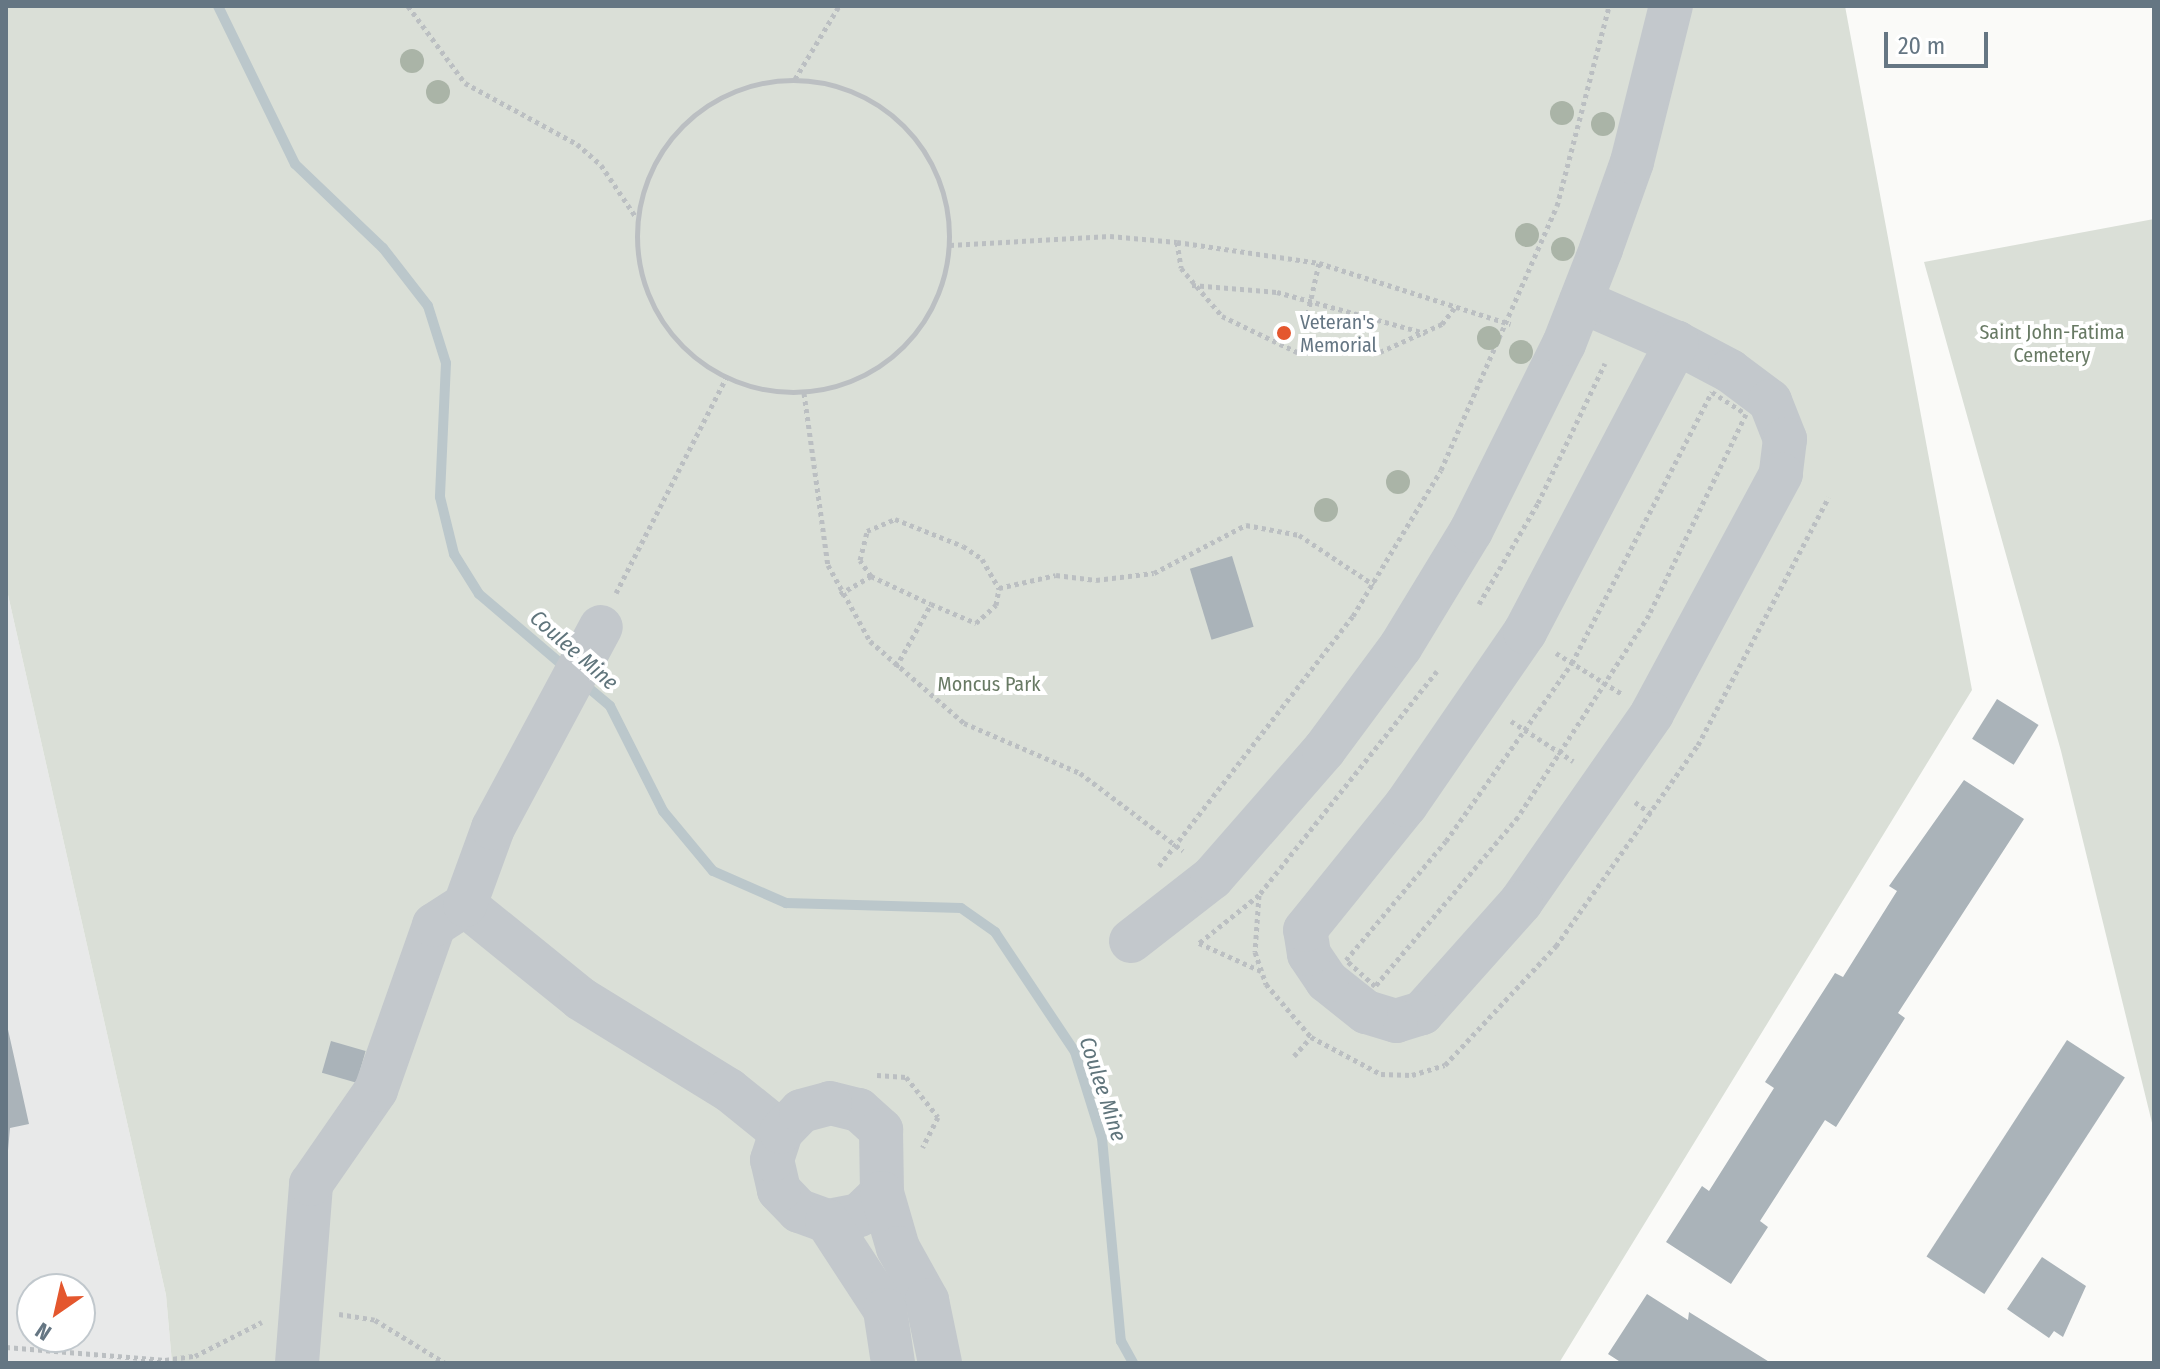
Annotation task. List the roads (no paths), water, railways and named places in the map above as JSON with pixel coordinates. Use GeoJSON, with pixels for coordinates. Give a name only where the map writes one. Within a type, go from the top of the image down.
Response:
{"type":"FeatureCollection","features":[{"type":"Feature","properties":{"kind":"lane"},"geometry":{"type":"LineString","coordinates":[[1131,941],[1212,878],[1261,825],[1400,648],[1514,451],[1581,301],[1632,162],[1671,6]]}},
{"type":"Feature","properties":{"kind":"lane"},"geometry":{"type":"LineString","coordinates":[[1581,301],[1677,343],[1770,401],[1785,439],[1781,474],[1734,572],[1652,714],[1608,784],[1521,902],[1422,1013],[1396,1021],[1366,1012],[1327,981],[1309,954],[1305,930],[1480,700],[1525,632],[1677,343]]}},
{"type":"Feature","properties":{"kind":"lane"},"geometry":{"type":"LineString","coordinates":[[297,1363],[304,1313],[311,1184],[376,1090],[434,925],[465,905],[493,828],[601,627]]}},
{"type":"Feature","properties":{"kind":"lane"},"geometry":{"type":"LineString","coordinates":[[465,905],[581,999],[729,1090],[781,1132]]}},
{"type":"Feature","properties":{"kind":"lane"},"geometry":{"type":"LineString","coordinates":[[882,1193],[859,1215],[827,1221],[799,1211],[779,1190],[772,1160],[781,1132],[801,1111],[830,1103],[859,1110],[881,1130],[882,1193],[898,1248],[927,1300],[940,1363]]}},
{"type":"Feature","properties":{"kind":"lane"},"geometry":{"type":"LineString","coordinates":[[827,1221],[885,1310],[893,1363]]}},
{"type":"Feature","properties":{"kind":"waterway","name":"Coulee Mine"},"geometry":{"type":"LineString","coordinates":[[218,6],[295,164],[383,248],[428,306],[446,363],[440,497],[454,554],[479,594],[566,668]]}},
{"type":"Feature","properties":{"kind":"waterway","name":"Coulee Mine"},"geometry":{"type":"LineString","coordinates":[[584,684],[610,706],[663,811],[713,871],[786,903],[961,908],[995,932],[1075,1052],[1102,1138],[1121,1341],[1133,1363]]}},
{"type":"Feature","properties":{"kind":"place","name":"Veteran's Memorial"},"geometry":{"type":"Point","coordinates":[1284,333]}},
{"type":"Feature","properties":{"kind":"park label","name":"Saint John-Fatima Cemetery"},"geometry":{"type":"Point","coordinates":[2052,344]}},
{"type":"Feature","properties":{"kind":"park label","name":"Moncus Park"},"geometry":{"type":"Point","coordinates":[989,684]}}]}
